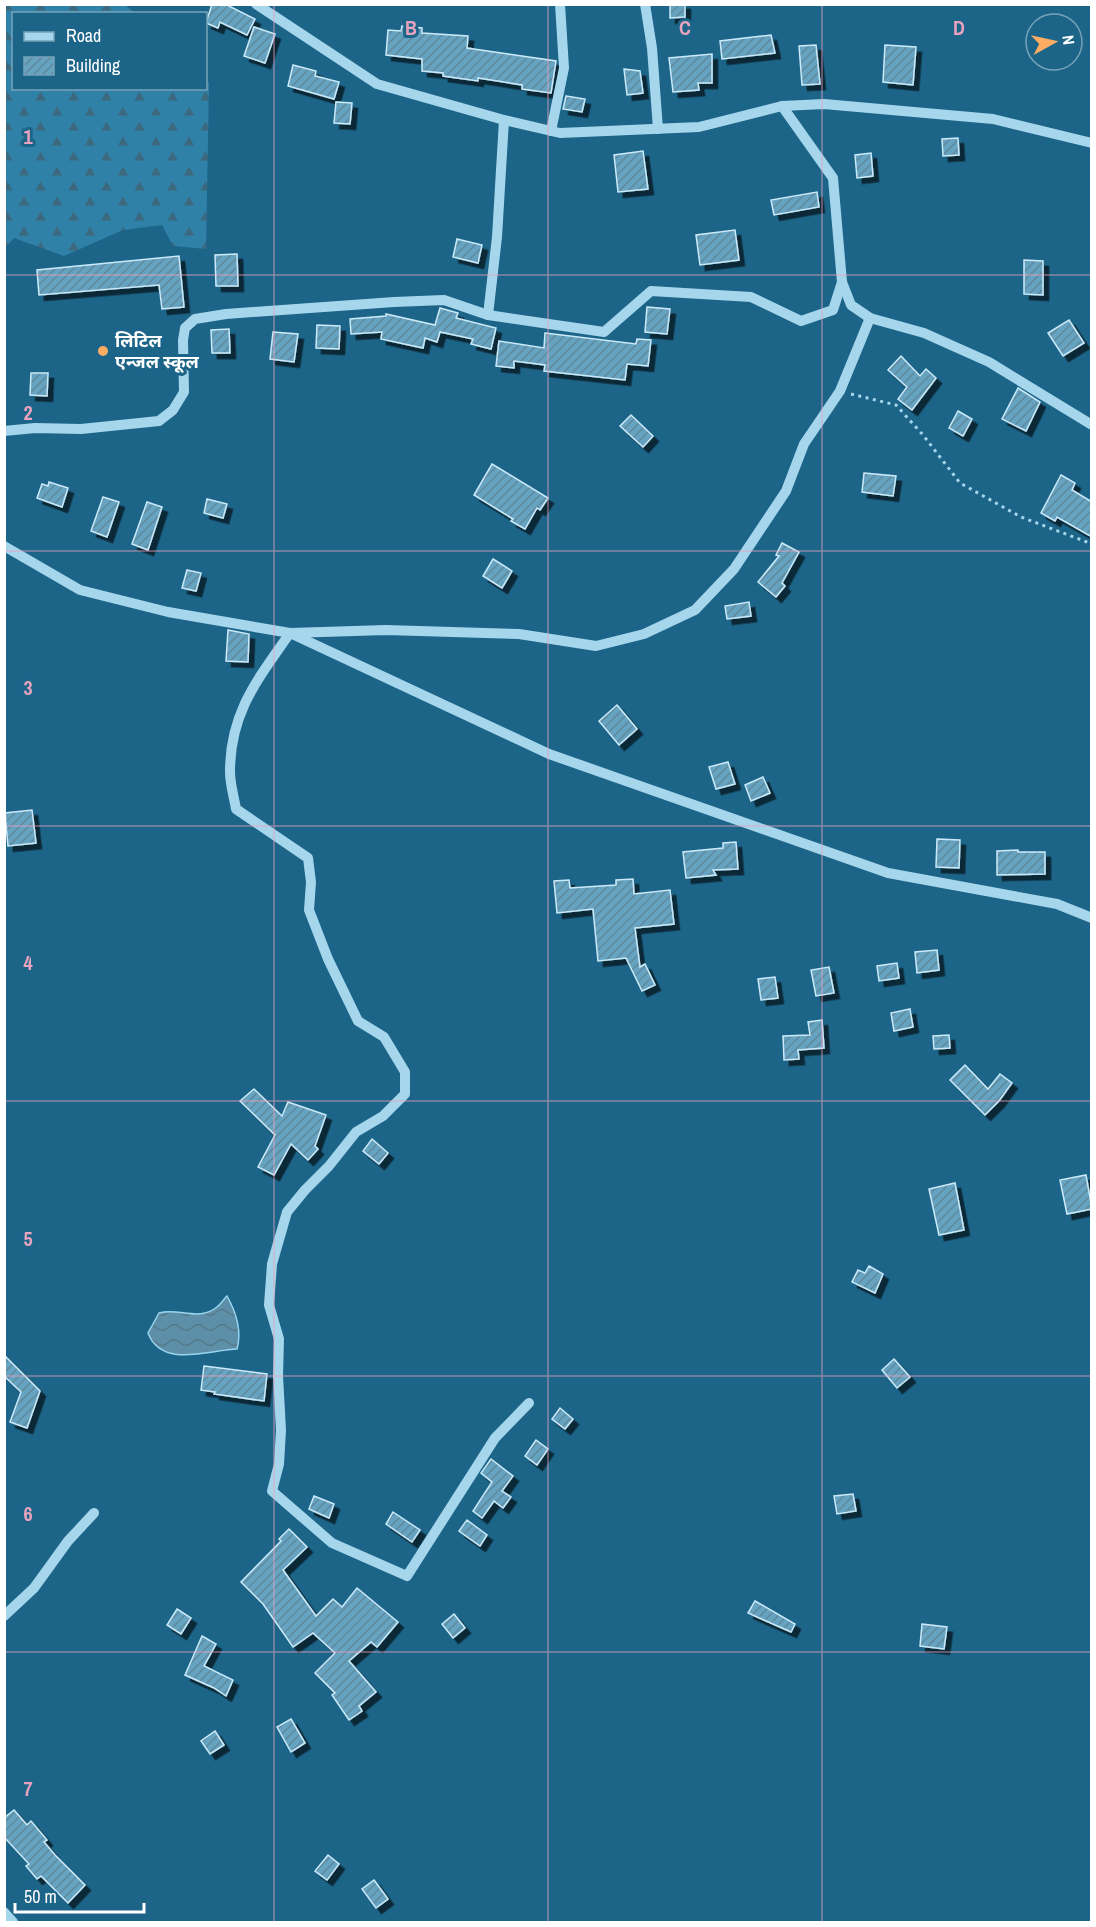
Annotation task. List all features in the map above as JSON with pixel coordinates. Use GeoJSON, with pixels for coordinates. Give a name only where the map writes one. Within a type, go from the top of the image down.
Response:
{"type":"FeatureCollection","features":[{"type":"Feature","properties":{"kind":"street"},"geometry":{"type":"LineString","coordinates":[[256,4],[377,84],[504,120],[560,133],[699,127],[782,106],[824,104],[993,119],[1092,143]]}},
{"type":"Feature","properties":{"kind":"street"},"geometry":{"type":"LineString","coordinates":[[552,131],[564,68],[560,4]]}},
{"type":"Feature","properties":{"kind":"street"},"geometry":{"type":"LineString","coordinates":[[645,4],[652,48],[658,129]]}},
{"type":"Feature","properties":{"kind":"street"},"geometry":{"type":"LineString","coordinates":[[782,106],[833,178],[842,282],[851,305],[870,318],[924,333],[989,362],[1092,425]]}},
{"type":"Feature","properties":{"kind":"street"},"geometry":{"type":"LineString","coordinates":[[488,315],[497,237],[504,120]]}},
{"type":"Feature","properties":{"kind":"street"},"geometry":{"type":"LineString","coordinates":[[4,431],[35,428],[81,429],[159,421],[173,410],[184,392],[183,340],[185,328],[195,319],[226,314],[444,300],[488,315],[604,332],[651,291],[751,297],[801,321],[834,310],[842,282]]}},
{"type":"Feature","properties":{"kind":"street"},"geometry":{"type":"LineString","coordinates":[[4,546],[80,590],[168,612],[290,633],[386,630],[519,634],[596,646],[644,634],[695,610],[734,569],[786,491],[804,444],[840,391],[870,318]]}},
{"type":"Feature","properties":{"kind":"street"},"geometry":{"type":"LineString","coordinates":[[290,633],[549,754],[888,873],[1057,904],[1092,918]]}},
{"type":"Feature","properties":{"kind":"street"},"geometry":{"type":"LineString","coordinates":[[290,633],[249,692],[233,733],[230,773],[236,809],[308,858],[311,882],[309,910],[328,959],[358,1021],[384,1037],[405,1072],[405,1094],[383,1116],[356,1132],[329,1166],[286,1212],[272,1264],[269,1305],[279,1339],[278,1376],[281,1430],[279,1464],[272,1491],[332,1543],[407,1576],[495,1438],[529,1403]]}},
{"type":"Feature","properties":{"kind":"street"},"geometry":{"type":"LineString","coordinates":[[4,1616],[34,1588],[68,1541],[94,1513]]}},
{"type":"Feature","properties":{"kind":"street"},"geometry":{"type":"LineString","coordinates":[[4,1912],[13,1923]]}},
{"type":"Feature","properties":{"kind":"path"},"geometry":{"type":"LineString","coordinates":[[840,391],[896,405],[923,435],[960,483],[1021,518],[1092,544]]}},
{"type":"Feature","properties":{"kind":"green space"},"geometry":{"type":"Polygon","coordinates":[[[5,4],[125,5],[134,12],[12,12],[12,90],[207,90],[207,81],[209,83],[206,249],[173,246],[162,225],[123,230],[64,256],[14,238],[5,248],[5,4]]]}},
{"type":"Feature","properties":{"kind":"water"},"geometry":{"type":"Polygon","coordinates":[[[227,1296],[237,1322],[239,1335],[237,1349],[200,1354],[175,1354],[164,1351],[155,1344],[148,1333],[159,1313],[203,1313],[217,1307],[227,1296]]]}},
{"type":"Feature","properties":{"kind":"building"},"geometry":{"type":"Polygon","coordinates":[[[212,4],[225,4],[255,19],[247,35],[220,22],[218,28],[207,23],[212,4]]]}},
{"type":"Feature","properties":{"kind":"building"},"geometry":{"type":"Polygon","coordinates":[[[670,4],[685,4],[685,17],[670,18],[670,4]]]}},
{"type":"Feature","properties":{"kind":"building"},"geometry":{"type":"Polygon","coordinates":[[[402,26],[422,28],[422,33],[468,36],[467,48],[556,61],[551,93],[522,89],[522,85],[478,78],[478,81],[443,76],[443,73],[422,71],[422,59],[386,55],[388,30],[401,31],[402,26]]]}},
{"type":"Feature","properties":{"kind":"building"},"geometry":{"type":"Polygon","coordinates":[[[254,27],[275,34],[265,63],[244,56],[254,27]]]}},
{"type":"Feature","properties":{"kind":"building"},"geometry":{"type":"Polygon","coordinates":[[[771,35],[775,53],[722,59],[720,41],[771,35]]]}},
{"type":"Feature","properties":{"kind":"building"},"geometry":{"type":"Polygon","coordinates":[[[816,45],[820,84],[802,85],[799,46],[816,45]]]}},
{"type":"Feature","properties":{"kind":"building"},"geometry":{"type":"Polygon","coordinates":[[[885,45],[916,47],[913,85],[883,82],[885,45]]]}},
{"type":"Feature","properties":{"kind":"building"},"geometry":{"type":"Polygon","coordinates":[[[712,54],[712,83],[698,83],[699,90],[673,92],[669,58],[712,54]]]}},
{"type":"Feature","properties":{"kind":"building"},"geometry":{"type":"Polygon","coordinates":[[[293,65],[316,71],[315,76],[339,82],[334,99],[288,86],[293,65]]]}},
{"type":"Feature","properties":{"kind":"building"},"geometry":{"type":"Polygon","coordinates":[[[624,69],[640,71],[643,93],[627,95],[624,69]]]}},
{"type":"Feature","properties":{"kind":"building"},"geometry":{"type":"Polygon","coordinates":[[[566,96],[585,99],[582,112],[563,109],[566,96]]]}},
{"type":"Feature","properties":{"kind":"building"},"geometry":{"type":"Polygon","coordinates":[[[336,102],[352,103],[350,124],[334,123],[336,102]]]}},
{"type":"Feature","properties":{"kind":"building"},"geometry":{"type":"Polygon","coordinates":[[[958,138],[959,155],[943,156],[942,139],[958,138]]]}},
{"type":"Feature","properties":{"kind":"building"},"geometry":{"type":"Polygon","coordinates":[[[643,151],[648,189],[618,192],[614,155],[643,151]]]}},
{"type":"Feature","properties":{"kind":"building"},"geometry":{"type":"Polygon","coordinates":[[[871,153],[873,176],[857,178],[855,155],[871,153]]]}},
{"type":"Feature","properties":{"kind":"building"},"geometry":{"type":"Polygon","coordinates":[[[817,192],[819,207],[774,215],[771,200],[817,192]]]}},
{"type":"Feature","properties":{"kind":"building"},"geometry":{"type":"Polygon","coordinates":[[[735,230],[739,260],[700,265],[696,235],[735,230]]]}},
{"type":"Feature","properties":{"kind":"building"},"geometry":{"type":"Polygon","coordinates":[[[457,239],[482,245],[478,263],[453,257],[457,239]]]}},
{"type":"Feature","properties":{"kind":"building"},"geometry":{"type":"Polygon","coordinates":[[[237,254],[238,286],[216,286],[215,255],[237,254]]]}},
{"type":"Feature","properties":{"kind":"building"},"geometry":{"type":"Polygon","coordinates":[[[179,256],[184,307],[162,309],[159,285],[39,295],[37,270],[179,256]]]}},
{"type":"Feature","properties":{"kind":"building"},"geometry":{"type":"Polygon","coordinates":[[[1024,260],[1043,261],[1043,295],[1024,294],[1024,260]]]}},
{"type":"Feature","properties":{"kind":"building"},"geometry":{"type":"Polygon","coordinates":[[[647,307],[670,309],[667,334],[645,332],[647,307]]]}},
{"type":"Feature","properties":{"kind":"building"},"geometry":{"type":"Polygon","coordinates":[[[440,308],[458,313],[456,318],[496,328],[491,349],[471,344],[473,339],[440,332],[437,342],[425,338],[423,348],[381,339],[382,332],[351,334],[350,319],[386,316],[386,314],[435,325],[440,308]]]}},
{"type":"Feature","properties":{"kind":"building"},"geometry":{"type":"Polygon","coordinates":[[[1069,320],[1084,343],[1063,356],[1048,333],[1069,320]]]}},
{"type":"Feature","properties":{"kind":"building"},"geometry":{"type":"Polygon","coordinates":[[[317,325],[340,326],[339,349],[316,348],[317,325]]]}},
{"type":"Feature","properties":{"kind":"building"},"geometry":{"type":"Polygon","coordinates":[[[229,329],[230,353],[212,353],[211,330],[229,329]]]}},
{"type":"Feature","properties":{"kind":"building"},"geometry":{"type":"Polygon","coordinates":[[[273,332],[298,334],[294,362],[270,359],[273,332]]]}},
{"type":"Feature","properties":{"kind":"building"},"geometry":{"type":"Polygon","coordinates":[[[545,333],[636,344],[637,339],[651,340],[648,366],[627,364],[625,380],[544,371],[545,365],[514,361],[514,368],[496,366],[499,341],[544,348],[545,333]]]}},
{"type":"Feature","properties":{"kind":"building"},"geometry":{"type":"Polygon","coordinates":[[[901,356],[920,376],[926,369],[936,378],[912,410],[898,399],[907,387],[888,370],[901,356]]]}},
{"type":"Feature","properties":{"kind":"building"},"geometry":{"type":"Polygon","coordinates":[[[31,373],[48,373],[47,396],[30,395],[31,373]]]}},
{"type":"Feature","properties":{"kind":"building"},"geometry":{"type":"Polygon","coordinates":[[[1018,388],[1040,402],[1026,431],[1002,419],[1018,388]]]}},
{"type":"Feature","properties":{"kind":"building"},"geometry":{"type":"Polygon","coordinates":[[[958,411],[972,419],[963,436],[949,428],[958,411]]]}},
{"type":"Feature","properties":{"kind":"building"},"geometry":{"type":"Polygon","coordinates":[[[631,415],[653,436],[643,447],[620,426],[631,415]]]}},
{"type":"Feature","properties":{"kind":"building"},"geometry":{"type":"Polygon","coordinates":[[[492,464],[548,498],[540,510],[537,508],[525,529],[474,495],[492,464]]]}},
{"type":"Feature","properties":{"kind":"building"},"geometry":{"type":"Polygon","coordinates":[[[864,473],[896,476],[893,496],[862,492],[864,473]]]}},
{"type":"Feature","properties":{"kind":"building"},"geometry":{"type":"Polygon","coordinates":[[[1061,475],[1075,483],[1072,490],[1092,502],[1092,537],[1057,517],[1055,521],[1041,513],[1061,475]]]}},
{"type":"Feature","properties":{"kind":"building"},"geometry":{"type":"Polygon","coordinates":[[[49,482],[68,488],[62,507],[37,498],[42,484],[48,486],[49,482]]]}},
{"type":"Feature","properties":{"kind":"building"},"geometry":{"type":"Polygon","coordinates":[[[103,497],[119,502],[107,537],[91,531],[103,497]]]}},
{"type":"Feature","properties":{"kind":"building"},"geometry":{"type":"Polygon","coordinates":[[[207,499],[227,504],[223,518],[204,513],[207,499]]]}},
{"type":"Feature","properties":{"kind":"building"},"geometry":{"type":"Polygon","coordinates":[[[147,502],[162,507],[148,550],[132,544],[147,502]]]}},
{"type":"Feature","properties":{"kind":"building"},"geometry":{"type":"Polygon","coordinates":[[[782,543],[799,552],[782,583],[785,586],[776,597],[758,582],[779,556],[776,555],[782,543]]]}},
{"type":"Feature","properties":{"kind":"building"},"geometry":{"type":"Polygon","coordinates":[[[493,559],[512,571],[502,588],[483,576],[493,559]]]}},
{"type":"Feature","properties":{"kind":"building"},"geometry":{"type":"Polygon","coordinates":[[[187,570],[201,573],[196,591],[182,588],[187,570]]]}},
{"type":"Feature","properties":{"kind":"building"},"geometry":{"type":"Polygon","coordinates":[[[749,602],[751,616],[727,619],[725,606],[749,602]]]}},
{"type":"Feature","properties":{"kind":"building"},"geometry":{"type":"Polygon","coordinates":[[[228,630],[249,634],[248,662],[226,661],[228,630]]]}},
{"type":"Feature","properties":{"kind":"building"},"geometry":{"type":"Polygon","coordinates":[[[617,705],[637,729],[619,745],[599,721],[617,705]]]}},
{"type":"Feature","properties":{"kind":"building"},"geometry":{"type":"Polygon","coordinates":[[[728,762],[735,784],[716,789],[709,767],[728,762]]]}},
{"type":"Feature","properties":{"kind":"building"},"geometry":{"type":"Polygon","coordinates":[[[763,777],[770,793],[751,801],[745,785],[763,777]]]}},
{"type":"Feature","properties":{"kind":"building"},"geometry":{"type":"Polygon","coordinates":[[[32,810],[36,843],[8,846],[5,813],[32,810]]]}},
{"type":"Feature","properties":{"kind":"building"},"geometry":{"type":"Polygon","coordinates":[[[937,839],[960,840],[959,868],[936,867],[937,839]]]}},
{"type":"Feature","properties":{"kind":"building"},"geometry":{"type":"Polygon","coordinates":[[[736,842],[738,869],[713,870],[716,875],[686,878],[683,852],[723,848],[723,843],[736,842]]]}},
{"type":"Feature","properties":{"kind":"building"},"geometry":{"type":"Polygon","coordinates":[[[1018,850],[1018,852],[1045,852],[1045,874],[997,875],[997,851],[1018,850]]]}},
{"type":"Feature","properties":{"kind":"building"},"geometry":{"type":"Polygon","coordinates":[[[633,879],[634,894],[670,890],[674,924],[635,928],[640,967],[645,964],[655,985],[642,991],[626,958],[598,961],[593,909],[557,913],[554,881],[569,880],[570,888],[616,885],[616,880],[633,879]]]}},
{"type":"Feature","properties":{"kind":"building"},"geometry":{"type":"Polygon","coordinates":[[[937,950],[939,970],[917,973],[915,952],[937,950]]]}},
{"type":"Feature","properties":{"kind":"building"},"geometry":{"type":"Polygon","coordinates":[[[897,963],[899,978],[879,981],[877,966],[897,963]]]}},
{"type":"Feature","properties":{"kind":"building"},"geometry":{"type":"Polygon","coordinates":[[[829,967],[834,993],[816,996],[811,970],[829,967]]]}},
{"type":"Feature","properties":{"kind":"building"},"geometry":{"type":"Polygon","coordinates":[[[775,977],[778,998],[761,1000],[758,979],[775,977]]]}},
{"type":"Feature","properties":{"kind":"building"},"geometry":{"type":"Polygon","coordinates":[[[910,1009],[913,1027],[894,1031],[891,1013],[910,1009]]]}},
{"type":"Feature","properties":{"kind":"building"},"geometry":{"type":"Polygon","coordinates":[[[822,1020],[824,1048],[798,1050],[799,1059],[784,1060],[783,1036],[810,1035],[808,1022],[822,1020]]]}},
{"type":"Feature","properties":{"kind":"building"},"geometry":{"type":"Polygon","coordinates":[[[949,1035],[950,1048],[934,1049],[933,1036],[949,1035]]]}},
{"type":"Feature","properties":{"kind":"building"},"geometry":{"type":"Polygon","coordinates":[[[965,1065],[988,1089],[1000,1074],[1012,1083],[985,1115],[950,1080],[965,1065]]]}},
{"type":"Feature","properties":{"kind":"building"},"geometry":{"type":"Polygon","coordinates":[[[254,1089],[282,1116],[288,1102],[326,1115],[315,1146],[318,1149],[308,1160],[291,1144],[274,1175],[258,1167],[275,1135],[240,1101],[254,1089]]]}},
{"type":"Feature","properties":{"kind":"building"},"geometry":{"type":"Polygon","coordinates":[[[372,1139],[388,1153],[379,1164],[363,1151],[372,1139]]]}},
{"type":"Feature","properties":{"kind":"building"},"geometry":{"type":"Polygon","coordinates":[[[1086,1175],[1092,1209],[1067,1214],[1060,1180],[1086,1175]]]}},
{"type":"Feature","properties":{"kind":"building"},"geometry":{"type":"Polygon","coordinates":[[[955,1183],[964,1230],[939,1235],[929,1189],[955,1183]]]}},
{"type":"Feature","properties":{"kind":"building"},"geometry":{"type":"Polygon","coordinates":[[[869,1266],[883,1274],[875,1293],[852,1282],[858,1270],[865,1273],[869,1266]]]}},
{"type":"Feature","properties":{"kind":"building"},"geometry":{"type":"Polygon","coordinates":[[[4,1355],[40,1391],[27,1428],[10,1422],[21,1392],[4,1376],[4,1355]]]}},
{"type":"Feature","properties":{"kind":"building"},"geometry":{"type":"Polygon","coordinates":[[[894,1359],[910,1377],[897,1388],[882,1370],[894,1359]]]}},
{"type":"Feature","properties":{"kind":"building"},"geometry":{"type":"Polygon","coordinates":[[[204,1366],[267,1374],[264,1401],[201,1390],[204,1366]]]}},
{"type":"Feature","properties":{"kind":"building"},"geometry":{"type":"Polygon","coordinates":[[[560,1408],[573,1419],[565,1429],[552,1419],[560,1408]]]}},
{"type":"Feature","properties":{"kind":"building"},"geometry":{"type":"Polygon","coordinates":[[[536,1440],[548,1449],[537,1465],[525,1456],[536,1440]]]}},
{"type":"Feature","properties":{"kind":"building"},"geometry":{"type":"Polygon","coordinates":[[[491,1459],[513,1476],[502,1491],[511,1497],[503,1508],[494,1501],[482,1518],[473,1511],[492,1482],[481,1473],[491,1459]]]}},
{"type":"Feature","properties":{"kind":"building"},"geometry":{"type":"Polygon","coordinates":[[[853,1494],[856,1511],[837,1514],[834,1496],[853,1494]]]}},
{"type":"Feature","properties":{"kind":"building"},"geometry":{"type":"Polygon","coordinates":[[[314,1496],[334,1504],[329,1518],[309,1509],[314,1496]]]}},
{"type":"Feature","properties":{"kind":"building"},"geometry":{"type":"Polygon","coordinates":[[[393,1512],[420,1530],[412,1542],[386,1524],[393,1512]]]}},
{"type":"Feature","properties":{"kind":"building"},"geometry":{"type":"Polygon","coordinates":[[[467,1520],[487,1535],[480,1546],[459,1531],[467,1520]]]}},
{"type":"Feature","properties":{"kind":"building"},"geometry":{"type":"Polygon","coordinates":[[[289,1529],[307,1547],[283,1570],[316,1616],[333,1599],[342,1607],[357,1588],[398,1622],[377,1647],[371,1642],[349,1661],[376,1692],[359,1706],[362,1711],[349,1720],[332,1695],[335,1693],[315,1673],[335,1653],[313,1633],[293,1647],[263,1604],[241,1582],[281,1541],[279,1539],[289,1529]]]}},
{"type":"Feature","properties":{"kind":"building"},"geometry":{"type":"Polygon","coordinates":[[[755,1601],[795,1624],[791,1632],[748,1613],[755,1601]]]}},
{"type":"Feature","properties":{"kind":"building"},"geometry":{"type":"Polygon","coordinates":[[[177,1609],[191,1618],[181,1634],[167,1625],[177,1609]]]}},
{"type":"Feature","properties":{"kind":"building"},"geometry":{"type":"Polygon","coordinates":[[[454,1614],[465,1628],[453,1638],[442,1624],[454,1614]]]}},
{"type":"Feature","properties":{"kind":"building"},"geometry":{"type":"Polygon","coordinates":[[[922,1624],[947,1627],[944,1649],[920,1646],[922,1624]]]}},
{"type":"Feature","properties":{"kind":"building"},"geometry":{"type":"Polygon","coordinates":[[[202,1636],[216,1644],[204,1666],[233,1680],[226,1696],[185,1675],[202,1636]]]}},
{"type":"Feature","properties":{"kind":"building"},"geometry":{"type":"Polygon","coordinates":[[[291,1719],[305,1743],[291,1752],[277,1727],[291,1719]]]}},
{"type":"Feature","properties":{"kind":"building"},"geometry":{"type":"Polygon","coordinates":[[[215,1731],[224,1745],[210,1754],[201,1741],[215,1731]]]}},
{"type":"Feature","properties":{"kind":"building"},"geometry":{"type":"Polygon","coordinates":[[[14,1810],[27,1825],[31,1821],[47,1840],[44,1842],[85,1885],[68,1903],[41,1876],[37,1879],[26,1866],[29,1864],[4,1837],[4,1818],[14,1810]]]}},
{"type":"Feature","properties":{"kind":"building"},"geometry":{"type":"Polygon","coordinates":[[[328,1855],[339,1864],[327,1880],[315,1871],[328,1855]]]}},
{"type":"Feature","properties":{"kind":"building"},"geometry":{"type":"Polygon","coordinates":[[[374,1880],[388,1899],[376,1908],[362,1889],[374,1880]]]}},
{"type":"Feature","properties":{"kind":"place","name":"लिटिल एन्जल स्कूल"},"geometry":{"type":"Point","coordinates":[103,351]}}]}
